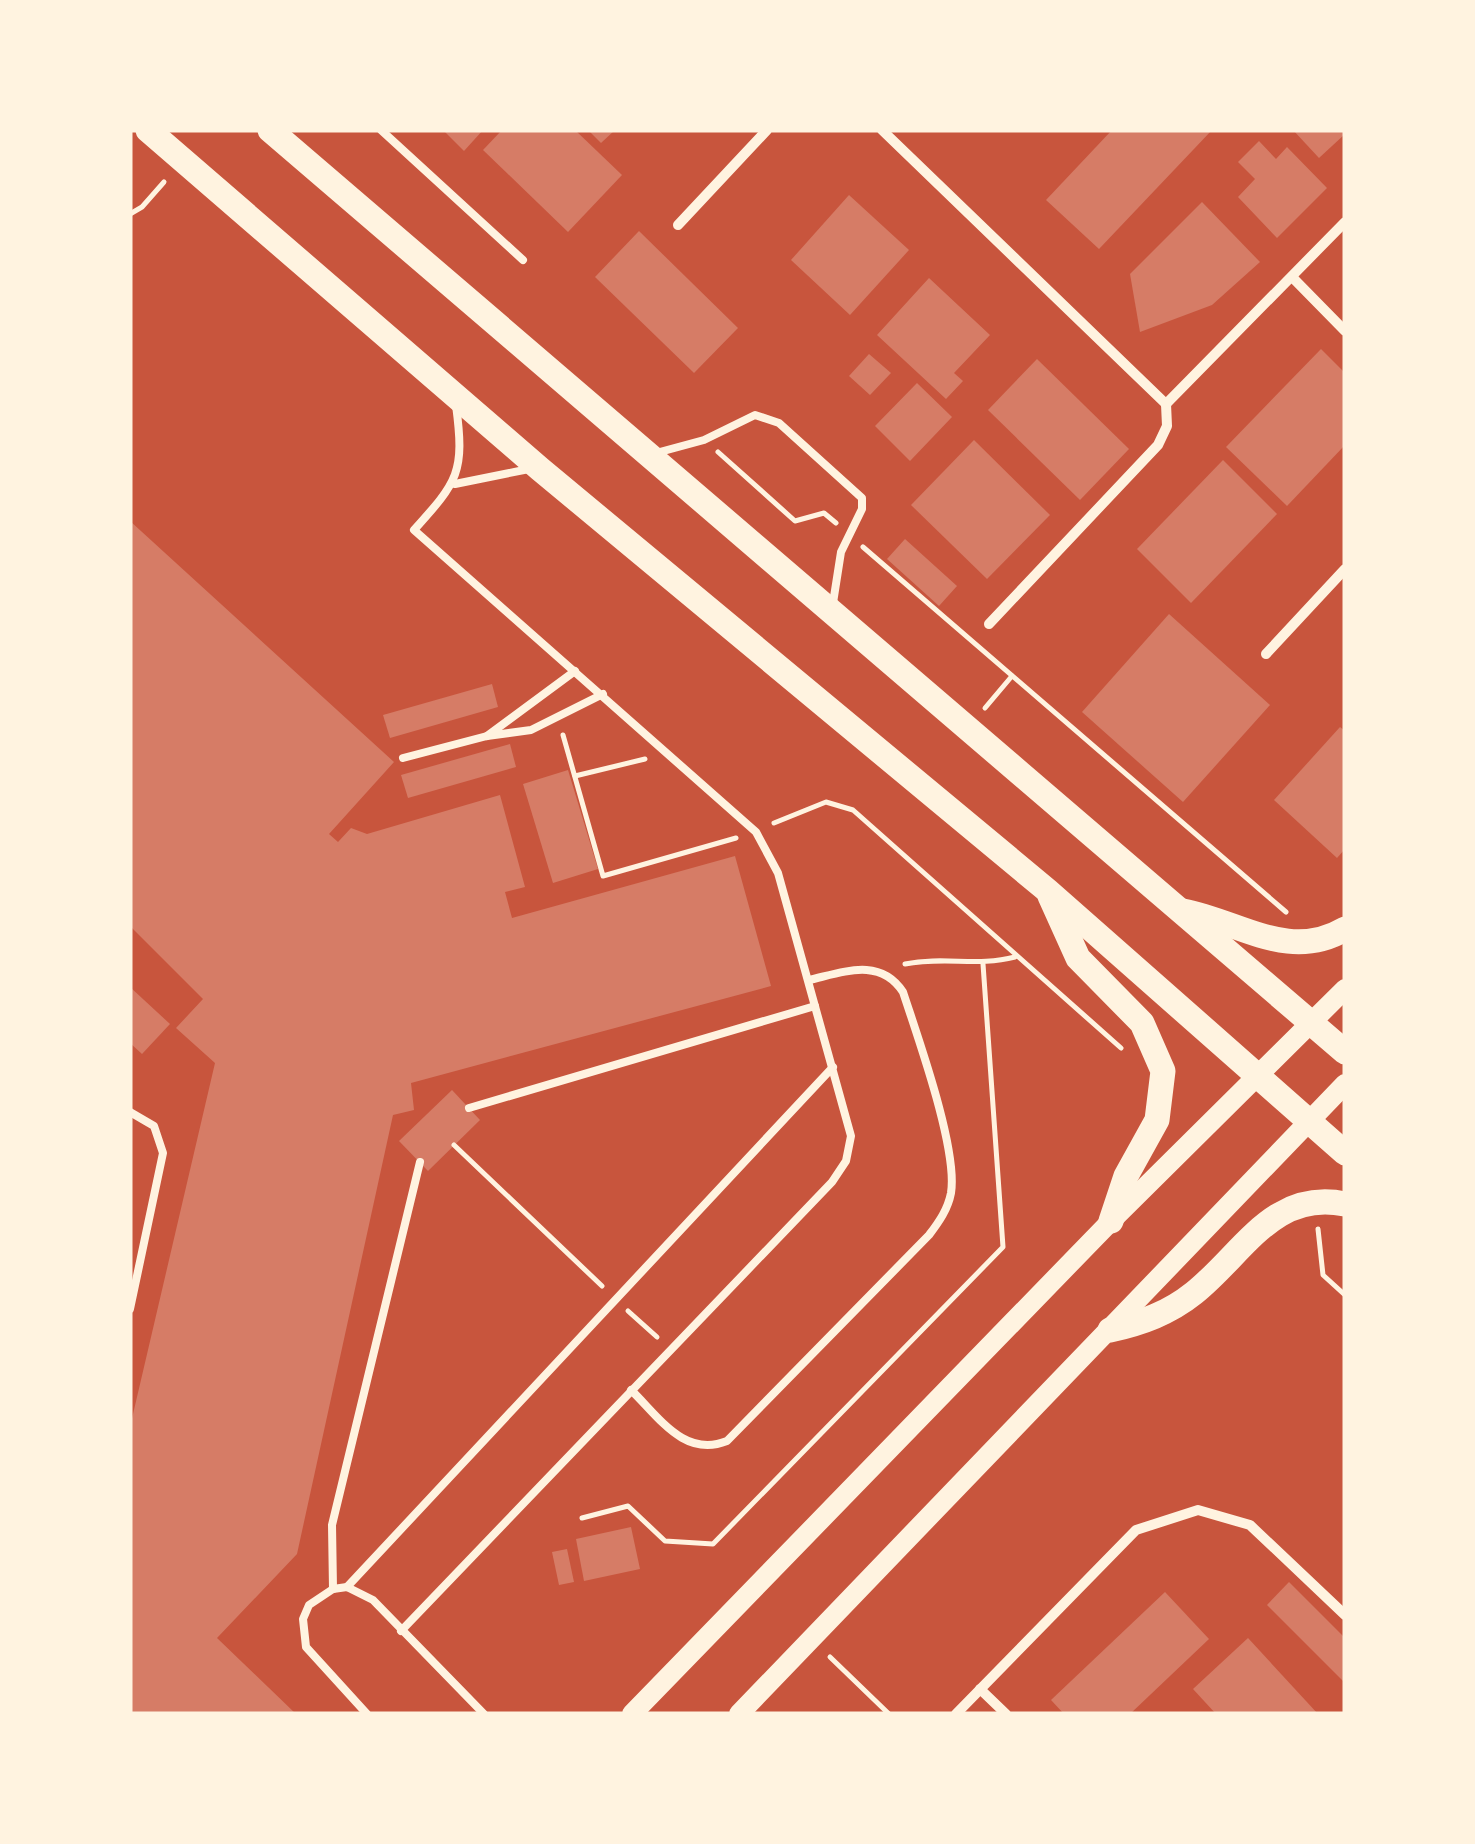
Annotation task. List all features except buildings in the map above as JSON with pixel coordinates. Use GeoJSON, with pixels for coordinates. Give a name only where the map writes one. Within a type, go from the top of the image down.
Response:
{"type":"FeatureCollection","features":[{"type":"Feature","properties":{"kind":"main road"},"geometry":{"type":"LineString","coordinates":[[148,130],[540,469],[1048,891],[1345,1153]]}},
{"type":"Feature","properties":{"kind":"main road"},"geometry":{"type":"LineString","coordinates":[[270,130],[1345,1052]]}},
{"type":"Feature","properties":{"kind":"main road"},"geometry":{"type":"LineString","coordinates":[[1048,891],[1078,958],[1142,1024],[1159,1054],[1163,1071],[1157,1120],[1126,1176],[1111,1221]]}},
{"type":"Feature","properties":{"kind":"main road"},"geometry":{"type":"LineString","coordinates":[[1180,910],[1220,919],[1279,942],[1303,944],[1345,929]]}},
{"type":"Feature","properties":{"kind":"main road"},"geometry":{"type":"LineString","coordinates":[[632,1714],[1111,1221],[1345,989]]}},
{"type":"Feature","properties":{"kind":"main road"},"geometry":{"type":"LineString","coordinates":[[739,1714],[1345,1084]]}},
{"type":"Feature","properties":{"kind":"main road"},"geometry":{"type":"LineString","coordinates":[[1110,1330],[1148,1320],[1182,1302],[1270,1218],[1316,1201],[1345,1204]]}},
{"type":"Feature","properties":{"kind":"street"},"geometry":{"type":"LineString","coordinates":[[678,225],[767,130]]}},
{"type":"Feature","properties":{"kind":"street"},"geometry":{"type":"LineString","coordinates":[[882,130],[1166,404],[1167,426],[1158,444],[989,624]]}},
{"type":"Feature","properties":{"kind":"street"},"geometry":{"type":"LineString","coordinates":[[1166,404],[1345,222]]}},
{"type":"Feature","properties":{"kind":"street"},"geometry":{"type":"LineString","coordinates":[[1293,278],[1345,331]]}},
{"type":"Feature","properties":{"kind":"street"},"geometry":{"type":"LineString","coordinates":[[1266,654],[1345,570]]}},
{"type":"Feature","properties":{"kind":"street"},"geometry":{"type":"LineString","coordinates":[[956,1714],[1136,1530],[1198,1510],[1250,1525],[1345,1615]]}},
{"type":"Feature","properties":{"kind":"street"},"geometry":{"type":"LineString","coordinates":[[980,1689],[1006,1714]]}},
{"type":"Feature","properties":{"kind":"lane"},"geometry":{"type":"LineString","coordinates":[[381,130],[523,260]]}},
{"type":"Feature","properties":{"kind":"lane"},"geometry":{"type":"LineString","coordinates":[[454,394],[460,431],[455,484]]}},
{"type":"Feature","properties":{"kind":"lane"},"geometry":{"type":"LineString","coordinates":[[646,455],[704,440],[755,416],[772,418],[859,492],[862,509],[848,534],[836,572],[834,612]]}},
{"type":"Feature","properties":{"kind":"lane"},"geometry":{"type":"LineString","coordinates":[[402,1630],[840,1172],[851,1136],[778,873],[756,832],[414,530],[455,484],[488,474],[540,469]]}},
{"type":"Feature","properties":{"kind":"lane"},"geometry":{"type":"LineString","coordinates":[[487,736],[575,671]]}},
{"type":"Feature","properties":{"kind":"lane"},"geometry":{"type":"LineString","coordinates":[[403,758],[487,736],[531,730],[602,694]]}},
{"type":"Feature","properties":{"kind":"lane"},"geometry":{"type":"LineString","coordinates":[[631,1390],[687,1443],[714,1446],[727,1442],[939,1222],[950,1194],[947,1147],[904,992],[888,974],[877,970],[809,980]]}},
{"type":"Feature","properties":{"kind":"lane"},"geometry":{"type":"LineString","coordinates":[[469,1108],[815,1006]]}},
{"type":"Feature","properties":{"kind":"lane"},"geometry":{"type":"LineString","coordinates":[[348,1588],[833,1066]]}},
{"type":"Feature","properties":{"kind":"lane"},"geometry":{"type":"LineString","coordinates":[[130,1112],[154,1126],[164,1152],[130,1309]]}},
{"type":"Feature","properties":{"kind":"lane"},"geometry":{"type":"LineString","coordinates":[[332,1589],[332,1525],[420,1162]]}},
{"type":"Feature","properties":{"kind":"lane"},"geometry":{"type":"LineString","coordinates":[[363,1713],[306,1647],[302,1633],[309,1605],[332,1589],[348,1588],[373,1600],[484,1714]]}},
{"type":"Feature","properties":{"kind":"path"},"geometry":{"type":"LineString","coordinates":[[130,214],[142,207],[182,159]]}},
{"type":"Feature","properties":{"kind":"path"},"geometry":{"type":"LineString","coordinates":[[704,440],[796,521],[824,512],[1301,926],[1303,944]]}},
{"type":"Feature","properties":{"kind":"path"},"geometry":{"type":"LineString","coordinates":[[968,728],[1012,676]]}},
{"type":"Feature","properties":{"kind":"path"},"geometry":{"type":"LineString","coordinates":[[558,718],[604,876],[756,832],[816,804],[844,805],[1140,1065],[1163,1071]]}},
{"type":"Feature","properties":{"kind":"path"},"geometry":{"type":"LineString","coordinates":[[575,776],[671,753]]}},
{"type":"Feature","properties":{"kind":"path"},"geometry":{"type":"LineString","coordinates":[[877,970],[942,958],[983,964],[1015,957]]}},
{"type":"Feature","properties":{"kind":"path"},"geometry":{"type":"LineString","coordinates":[[454,1145],[670,1350]]}},
{"type":"Feature","properties":{"kind":"path"},"geometry":{"type":"LineString","coordinates":[[1316,1201],[1323,1275],[1345,1294]]}},
{"type":"Feature","properties":{"kind":"path"},"geometry":{"type":"LineString","coordinates":[[811,1640],[889,1714]]}}]}
